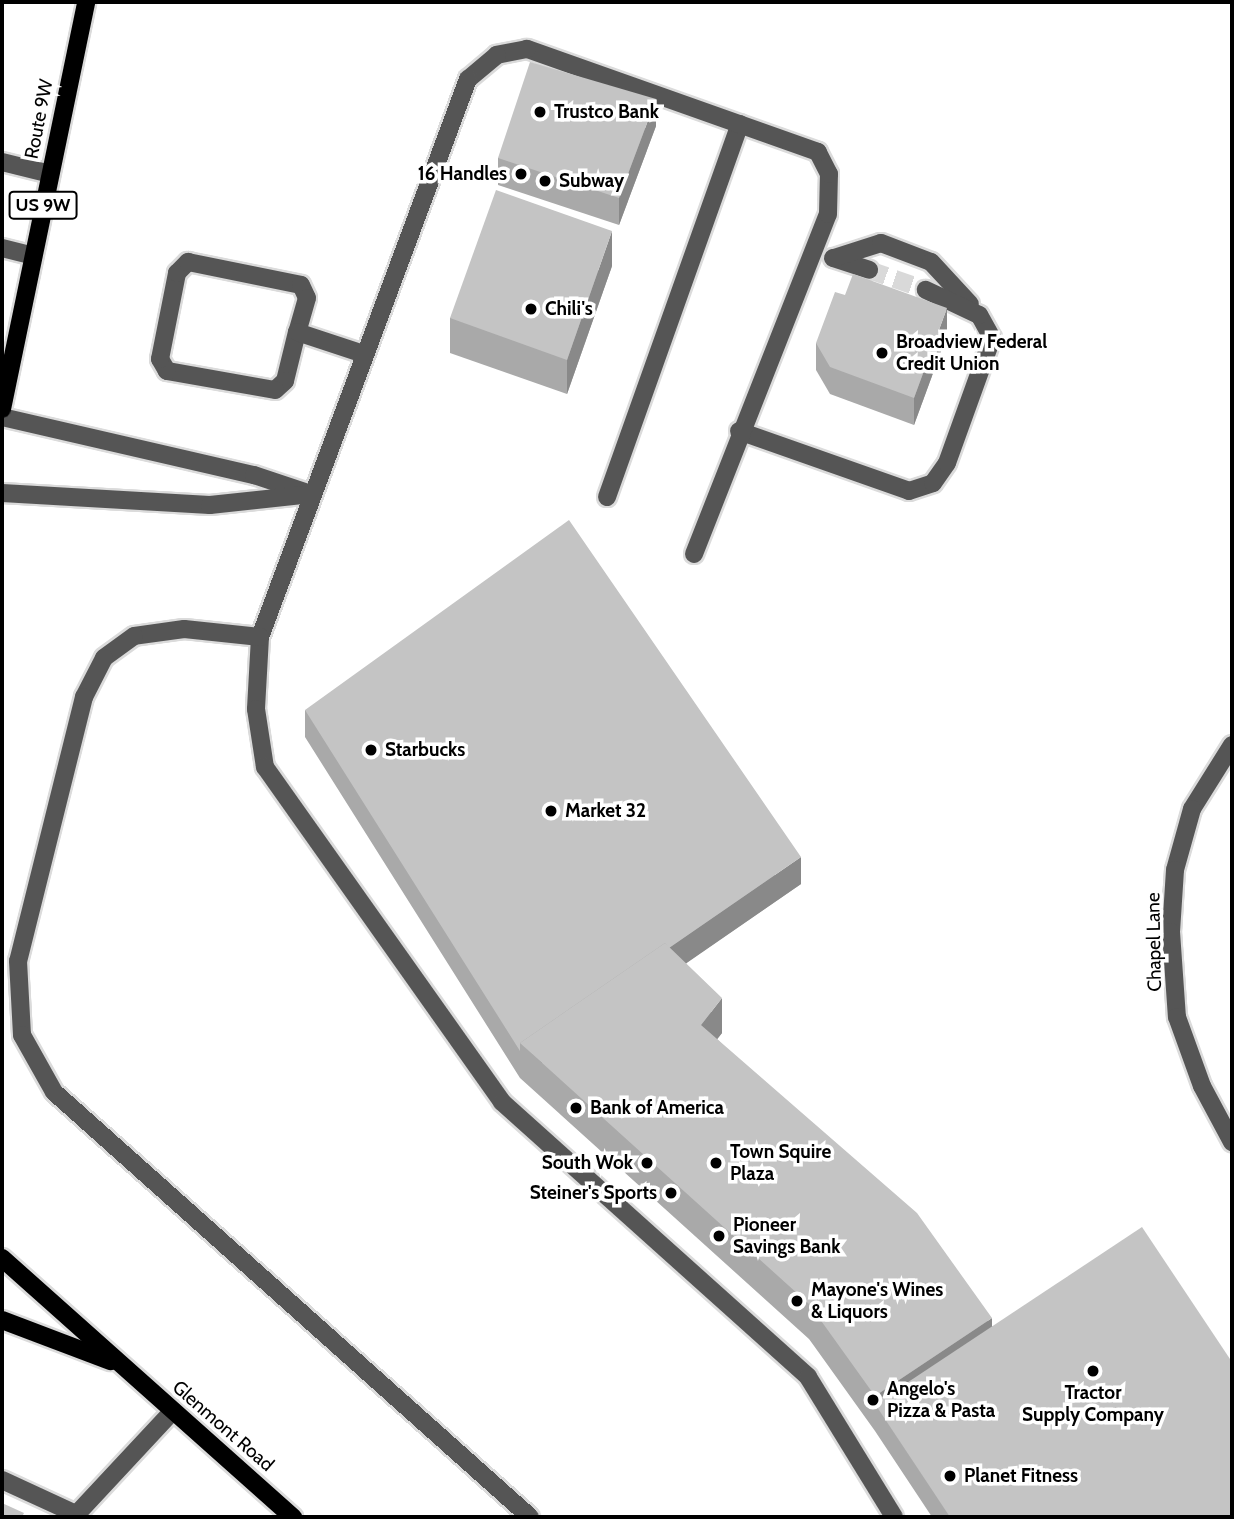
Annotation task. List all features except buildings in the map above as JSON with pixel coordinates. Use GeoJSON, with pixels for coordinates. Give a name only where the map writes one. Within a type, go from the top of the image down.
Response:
{"type":"FeatureCollection","features":[{"type":"Feature","properties":{"kind":"main road","name":"Route 9W"},"geometry":{"type":"LineString","coordinates":[[2,410],[86,2]]}},
{"type":"Feature","properties":{"kind":"main road","name":"Glenmont Road"},"geometry":{"type":"LineString","coordinates":[[2,1258],[293,1517]]}},
{"type":"Feature","properties":{"kind":"main road","name":"Glenmont Road"},"geometry":{"type":"LineString","coordinates":[[2,1320],[125,1367]]}},
{"type":"Feature","properties":{"kind":"street"},"geometry":{"type":"LineString","coordinates":[[694,554],[739,431],[828,214],[829,174],[818,152],[740,124],[527,49],[497,55],[468,79],[311,494],[260,637],[256,709],[265,767],[502,1102],[808,1377],[894,1517]]}},
{"type":"Feature","properties":{"kind":"street"},"geometry":{"type":"LineString","coordinates":[[607,496],[740,124]]}},
{"type":"Feature","properties":{"kind":"street"},"geometry":{"type":"LineString","coordinates":[[2,162],[50,174]]}},
{"type":"Feature","properties":{"kind":"street"},"geometry":{"type":"LineString","coordinates":[[739,431],[909,491],[933,483],[947,463],[992,338],[979,315],[931,262],[881,243],[834,258]]}},
{"type":"Feature","properties":{"kind":"street"},"geometry":{"type":"LineString","coordinates":[[2,248],[33,256]]}},
{"type":"Feature","properties":{"kind":"street"},"geometry":{"type":"LineString","coordinates":[[812,251],[869,270]]}},
{"type":"Feature","properties":{"kind":"street"},"geometry":{"type":"LineString","coordinates":[[188,262],[301,285],[307,298],[297,332],[285,381],[275,390],[167,371],[160,359],[177,273],[188,262]]}},
{"type":"Feature","properties":{"kind":"street"},"geometry":{"type":"LineString","coordinates":[[926,289],[979,315]]}},
{"type":"Feature","properties":{"kind":"street"},"geometry":{"type":"LineString","coordinates":[[297,332],[364,354]]}},
{"type":"Feature","properties":{"kind":"street"},"geometry":{"type":"LineString","coordinates":[[2,417],[254,475],[311,494]]}},
{"type":"Feature","properties":{"kind":"street"},"geometry":{"type":"LineString","coordinates":[[2,494],[210,505],[311,494]]}},
{"type":"Feature","properties":{"kind":"street"},"geometry":{"type":"LineString","coordinates":[[260,637],[184,629],[134,636],[104,658],[84,697],[18,961],[22,1035],[54,1092],[530,1517]]}},
{"type":"Feature","properties":{"kind":"street","name":"Chapel Lane"},"geometry":{"type":"LineString","coordinates":[[1232,745],[1192,808],[1175,870],[1171,932],[1177,1017],[1202,1086],[1232,1142]]}},
{"type":"Feature","properties":{"kind":"street"},"geometry":{"type":"LineString","coordinates":[[2,1480],[75,1516],[173,1411]]}},
{"type":"Feature","properties":{"kind":"tunnel"},"geometry":{"type":"LineString","coordinates":[[869,270],[926,290]]}},
{"type":"Feature","properties":{"kind":"place","name":"Trustco Bank"},"geometry":{"type":"Point","coordinates":[540,112]}},
{"type":"Feature","properties":{"kind":"place","name":"16 Handles"},"geometry":{"type":"Point","coordinates":[521,174]}},
{"type":"Feature","properties":{"kind":"place","name":"Subway"},"geometry":{"type":"Point","coordinates":[545,181]}},
{"type":"Feature","properties":{"kind":"place","name":"Chili's"},"geometry":{"type":"Point","coordinates":[531,309]}},
{"type":"Feature","properties":{"kind":"place","name":"Broadview Federal Credit Union"},"geometry":{"type":"Point","coordinates":[882,353]}},
{"type":"Feature","properties":{"kind":"place","name":"Starbucks"},"geometry":{"type":"Point","coordinates":[371,750]}},
{"type":"Feature","properties":{"kind":"place","name":"Market 32"},"geometry":{"type":"Point","coordinates":[551,811]}},
{"type":"Feature","properties":{"kind":"place","name":"Bank of America"},"geometry":{"type":"Point","coordinates":[576,1108]}},
{"type":"Feature","properties":{"kind":"place","name":"South Wok"},"geometry":{"type":"Point","coordinates":[647,1163]}},
{"type":"Feature","properties":{"kind":"place","name":"Town Squire Plaza"},"geometry":{"type":"Point","coordinates":[716,1163]}},
{"type":"Feature","properties":{"kind":"place","name":"Steiner's Sports"},"geometry":{"type":"Point","coordinates":[671,1193]}},
{"type":"Feature","properties":{"kind":"place","name":"Pioneer Savings Bank"},"geometry":{"type":"Point","coordinates":[719,1236]}},
{"type":"Feature","properties":{"kind":"place","name":"Mayone's Wines & Liquors"},"geometry":{"type":"Point","coordinates":[797,1301]}},
{"type":"Feature","properties":{"kind":"place","name":"Tractor Supply Company"},"geometry":{"type":"Point","coordinates":[1093,1371]}},
{"type":"Feature","properties":{"kind":"place","name":"Angelo's Pizza & Pasta"},"geometry":{"type":"Point","coordinates":[873,1400]}},
{"type":"Feature","properties":{"kind":"place","name":"Planet Fitness"},"geometry":{"type":"Point","coordinates":[950,1476]}}]}
